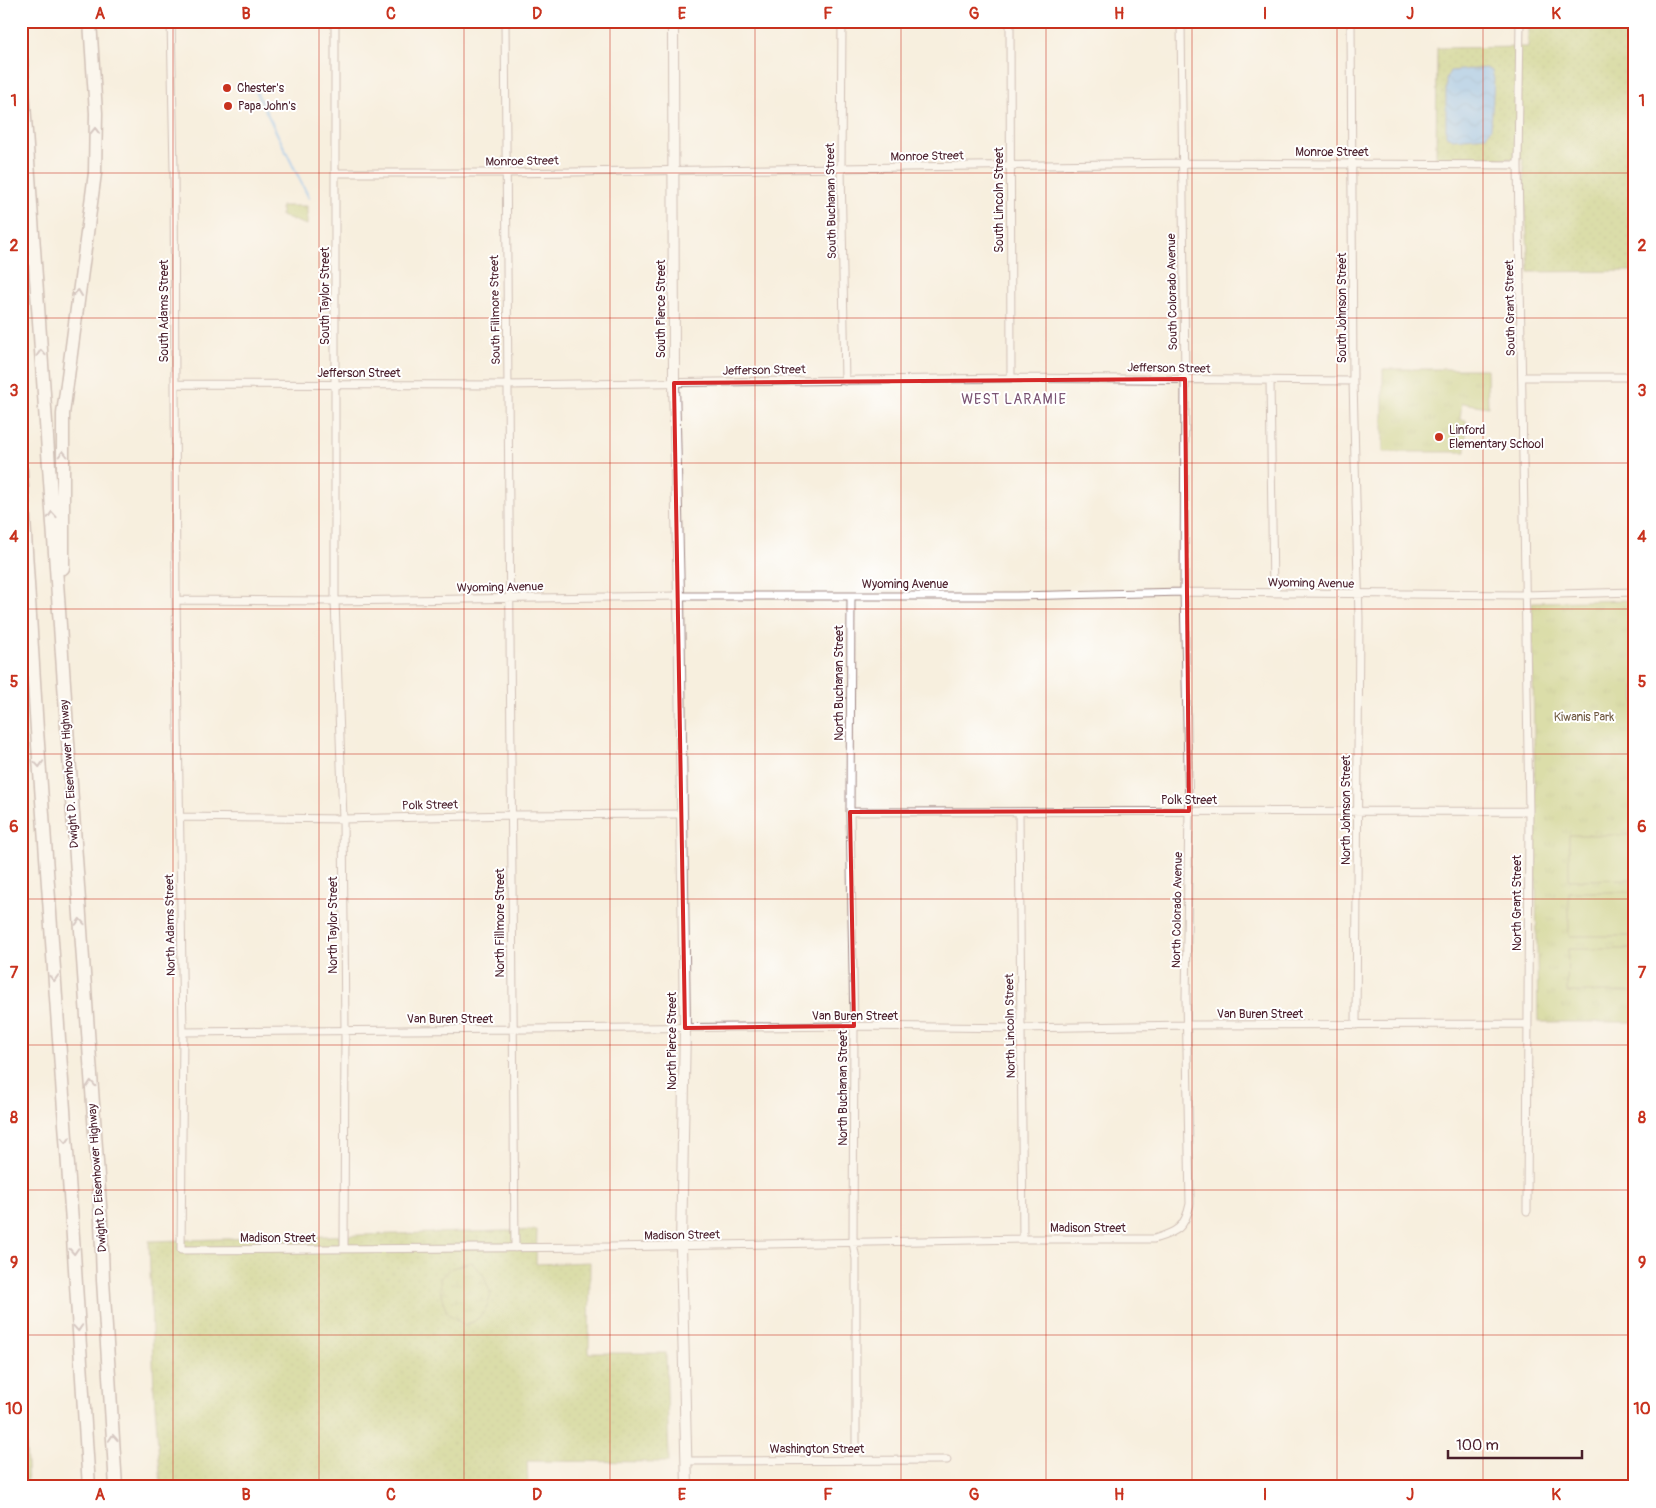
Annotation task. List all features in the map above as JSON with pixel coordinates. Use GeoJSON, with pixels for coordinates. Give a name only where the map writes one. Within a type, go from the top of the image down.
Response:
{"type":"FeatureCollection","features":[{"type":"Feature","properties":{"kind":"highway"},"geometry":{"type":"LineString","coordinates":[[63,678],[63,414],[95,173],[96,113],[90,21]]}},
{"type":"Feature","properties":{"kind":"highway","name":"Dwight D. Eisenhower Highway"},"geometry":{"type":"LineString","coordinates":[[21,60],[101,1220],[116,1487]]}},
{"type":"Feature","properties":{"kind":"highway"},"geometry":{"type":"LineString","coordinates":[[21,470],[89,1487]]}},
{"type":"Feature","properties":{"kind":"highway"},"geometry":{"type":"LineString","coordinates":[[21,586],[37,730]]}},
{"type":"Feature","properties":{"kind":"main road","name":"South Pierce Street"},"geometry":{"type":"LineString","coordinates":[[673,21],[674,383],[680,596]]}},
{"type":"Feature","properties":{"kind":"main road","name":"North Pierce Street"},"geometry":{"type":"LineString","coordinates":[[680,596],[681,814],[685,1028],[681,1246],[687,1487]]}},
{"type":"Feature","properties":{"kind":"street","name":"South Adams Street"},"geometry":{"type":"LineString","coordinates":[[171,21],[174,170],[176,600]]}},
{"type":"Feature","properties":{"kind":"street","name":"South Taylor Street"},"geometry":{"type":"LineString","coordinates":[[335,601],[336,21]]}},
{"type":"Feature","properties":{"kind":"street","name":"South Fillmore Street"},"geometry":{"type":"LineString","coordinates":[[504,21],[509,598]]}},
{"type":"Feature","properties":{"kind":"street","name":"South Buchanan Street"},"geometry":{"type":"LineString","coordinates":[[842,21],[845,381]]}},
{"type":"Feature","properties":{"kind":"street","name":"South Lincoln Street"},"geometry":{"type":"LineString","coordinates":[[1010,21],[1011,378]]}},
{"type":"Feature","properties":{"kind":"street","name":"South Colorado Avenue"},"geometry":{"type":"LineString","coordinates":[[1181,21],[1185,379],[1184,592]]}},
{"type":"Feature","properties":{"kind":"street","name":"South Johnson Street"},"geometry":{"type":"LineString","coordinates":[[1351,21],[1353,381],[1358,595]]}},
{"type":"Feature","properties":{"kind":"street","name":"South Grant Street"},"geometry":{"type":"LineString","coordinates":[[1520,21],[1518,165],[1524,596]]}},
{"type":"Feature","properties":{"kind":"street","name":"Monroe Street"},"geometry":{"type":"LineString","coordinates":[[337,173],[505,173],[674,169],[1182,163],[1518,165]]}},
{"type":"Feature","properties":{"kind":"street"},"geometry":{"type":"LineString","coordinates":[[1522,377],[1635,378]]}},
{"type":"Feature","properties":{"kind":"street","name":"Jefferson Street"},"geometry":{"type":"LineString","coordinates":[[175,384],[508,385],[1011,378],[1353,381]]}},
{"type":"Feature","properties":{"kind":"street"},"geometry":{"type":"LineString","coordinates":[[1270,380],[1273,593]]}},
{"type":"Feature","properties":{"kind":"street","name":"Wyoming Avenue"},"geometry":{"type":"LineString","coordinates":[[176,600],[335,601],[680,596],[1017,596],[1184,592],[1524,596],[1635,592]]}},
{"type":"Feature","properties":{"kind":"street","name":"North Colorado Avenue"},"geometry":{"type":"LineString","coordinates":[[1181,1227],[1187,1217],[1190,1204],[1187,1025],[1189,811],[1184,592]]}},
{"type":"Feature","properties":{"kind":"street","name":"North Johnson Street"},"geometry":{"type":"LineString","coordinates":[[1356,1025],[1358,595]]}},
{"type":"Feature","properties":{"kind":"street","name":"North Buchanan Street"},"geometry":{"type":"LineString","coordinates":[[851,596],[850,812],[854,1026],[853,1243],[856,1259],[856,1460]]}},
{"type":"Feature","properties":{"kind":"street","name":"North Grant Street"},"geometry":{"type":"LineString","coordinates":[[1524,596],[1529,811],[1527,1211]]}},
{"type":"Feature","properties":{"kind":"street","name":"North Fillmore Street"},"geometry":{"type":"LineString","coordinates":[[509,598],[515,1248]]}},
{"type":"Feature","properties":{"kind":"street","name":"North Adams Street"},"geometry":{"type":"LineString","coordinates":[[176,600],[183,1032],[181,1250]]}},
{"type":"Feature","properties":{"kind":"street","name":"North Taylor Street"},"geometry":{"type":"LineString","coordinates":[[335,601],[343,819],[345,1031],[344,1248]]}},
{"type":"Feature","properties":{"kind":"street","name":"Polk Street"},"geometry":{"type":"LineString","coordinates":[[850,812],[1529,811]]}},
{"type":"Feature","properties":{"kind":"street","name":"North Lincoln Street"},"geometry":{"type":"LineString","coordinates":[[1019,813],[1023,1239]]}},
{"type":"Feature","properties":{"kind":"street","name":"Polk Street"},"geometry":{"type":"LineString","coordinates":[[180,817],[343,819],[511,815],[681,814]]}},
{"type":"Feature","properties":{"kind":"street","name":"Van Buren Street"},"geometry":{"type":"LineString","coordinates":[[183,1032],[854,1026],[1021,1028],[1187,1025],[1528,1024]]}},
{"type":"Feature","properties":{"kind":"street","name":"Madison Street"},"geometry":{"type":"LineString","coordinates":[[181,1250],[515,1248],[1023,1239],[1154,1239],[1170,1234],[1181,1227]]}},
{"type":"Feature","properties":{"kind":"street","name":"Washington Street"},"geometry":{"type":"LineString","coordinates":[[686,1461],[947,1460]]}},
{"type":"Feature","properties":{"kind":"highlighted area"},"geometry":{"type":"Polygon","coordinates":[[[1185,379],[1189,811],[850,812],[854,1026],[685,1028],[674,383],[1185,379]]]}},
{"type":"Feature","properties":{"kind":"green space"},"geometry":{"type":"Polygon","coordinates":[[[1528,21],[1635,21],[1635,271],[1529,272],[1523,159],[1436,158],[1437,48],[1528,47],[1528,21]]]}},
{"type":"Feature","properties":{"kind":"green space"},"geometry":{"type":"Polygon","coordinates":[[[281,206],[307,206],[307,225],[281,216],[281,206]]]}},
{"type":"Feature","properties":{"kind":"green space"},"geometry":{"type":"Polygon","coordinates":[[[1383,369],[1487,369],[1488,407],[1462,403],[1460,419],[1466,420],[1466,452],[1383,452],[1383,369]]]}},
{"type":"Feature","properties":{"kind":"green space","name":"Kiwanis Park"},"geometry":{"type":"Polygon","coordinates":[[[1633,600],[1635,663],[1635,1022],[1538,1022],[1532,602],[1633,600]]]}},
{"type":"Feature","properties":{"kind":"green space"},"geometry":{"type":"Polygon","coordinates":[[[1569,835],[1635,835],[1635,879],[1569,880],[1569,835]]]}},
{"type":"Feature","properties":{"kind":"green space"},"geometry":{"type":"Polygon","coordinates":[[[1569,892],[1635,892],[1635,936],[1569,936],[1569,892]]]}},
{"type":"Feature","properties":{"kind":"green space"},"geometry":{"type":"Polygon","coordinates":[[[1568,949],[1635,949],[1635,992],[1567,992],[1568,949]]]}},
{"type":"Feature","properties":{"kind":"green space"},"geometry":{"type":"Polygon","coordinates":[[[537,1230],[536,1264],[590,1262],[589,1353],[666,1353],[669,1462],[527,1461],[528,1487],[161,1487],[154,1391],[149,1241],[537,1230]]]}},
{"type":"Feature","properties":{"kind":"green space"},"geometry":{"type":"Polygon","coordinates":[[[471,1262],[483,1274],[491,1294],[482,1314],[465,1326],[447,1313],[441,1295],[440,1278],[452,1268],[471,1262]]]}},
{"type":"Feature","properties":{"kind":"green space"},"geometry":{"type":"Polygon","coordinates":[[[21,1377],[24,1401],[28,1487],[21,1487],[21,1377]]]}},
{"type":"Feature","properties":{"kind":"water"},"geometry":{"type":"Polygon","coordinates":[[[1485,68],[1492,71],[1494,79],[1491,128],[1486,136],[1453,139],[1446,135],[1446,79],[1450,71],[1485,68]]]}},
{"type":"Feature","properties":{"kind":"waterway"},"geometry":{"type":"LineString","coordinates":[[254,87],[309,198]]}},
{"type":"Feature","properties":{"kind":"place","name":"Chester's"},"geometry":{"type":"Point","coordinates":[227,88]}},
{"type":"Feature","properties":{"kind":"place","name":"Papa John's"},"geometry":{"type":"Point","coordinates":[228,106]}},
{"type":"Feature","properties":{"kind":"place","name":"Linford Elementary School"},"geometry":{"type":"Point","coordinates":[1439,437]}},
{"type":"Feature","properties":{"kind":"district","name":"WEST LARAMIE"},"geometry":{"type":"Point","coordinates":[1014,399]}}]}
